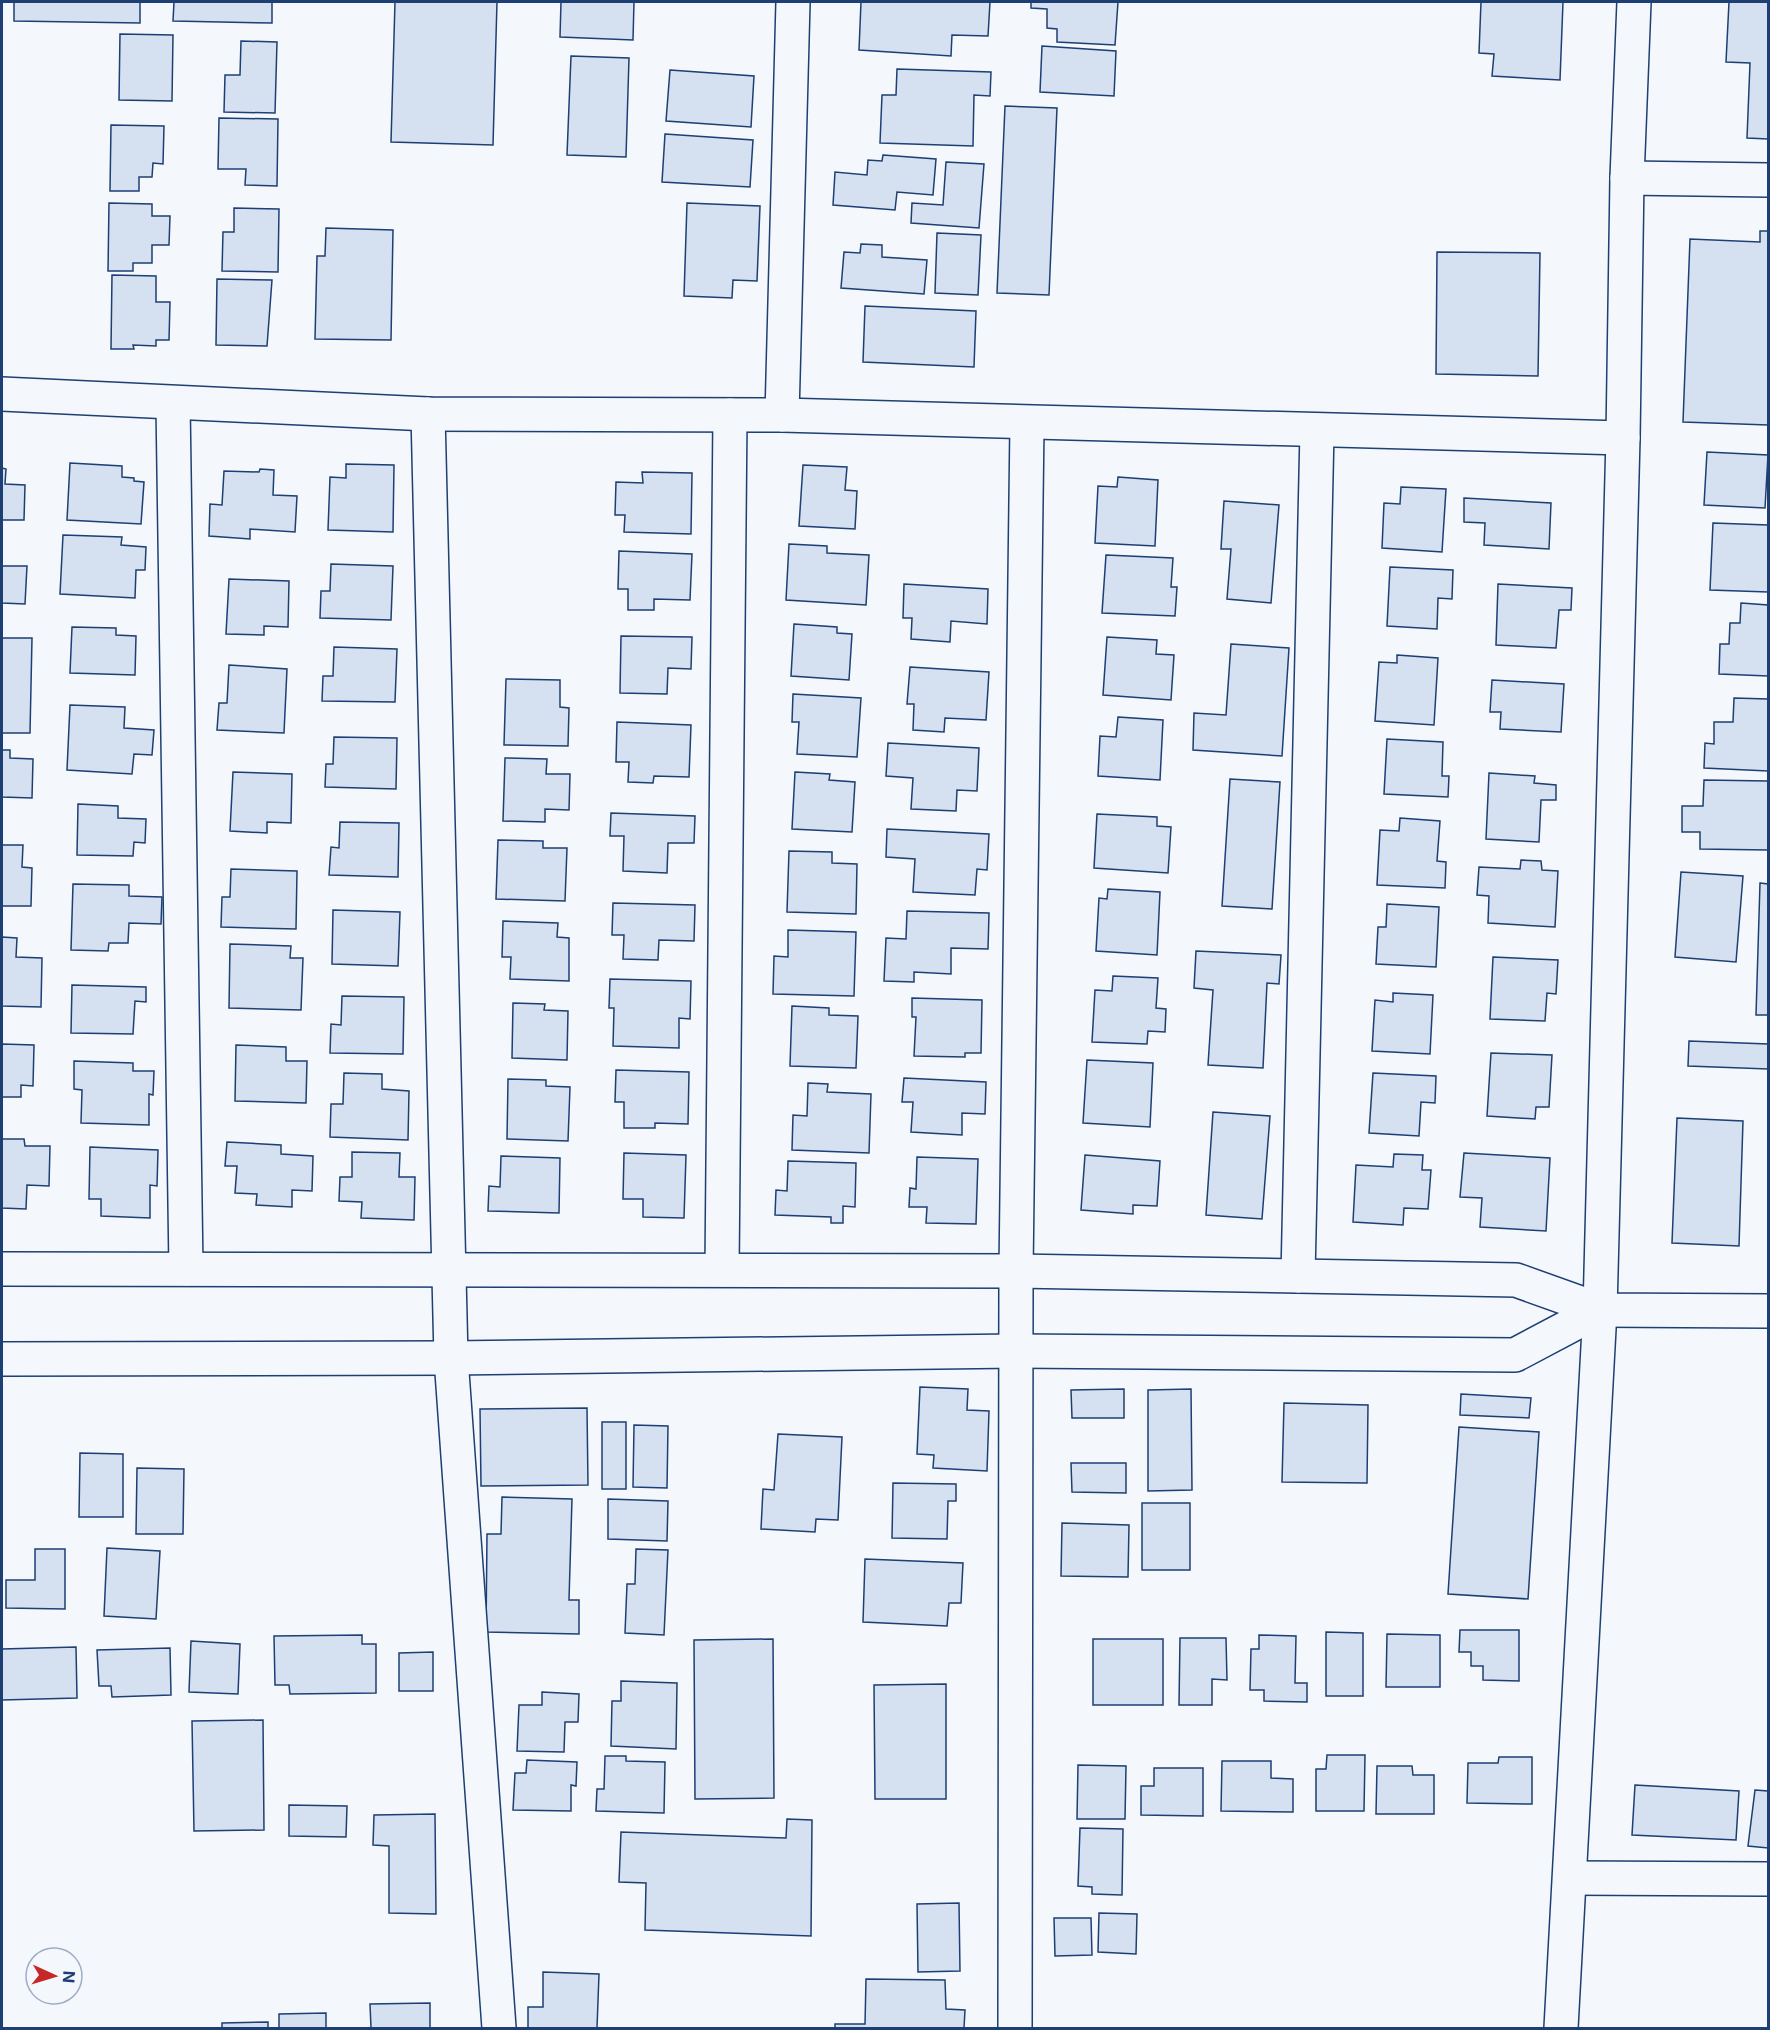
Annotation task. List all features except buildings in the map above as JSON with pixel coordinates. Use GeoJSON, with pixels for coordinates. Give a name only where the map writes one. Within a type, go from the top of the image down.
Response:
{"type":"FeatureCollection","features":[{"type":"Feature","properties":{"kind":"street"},"geometry":{"type":"LineString","coordinates":[[782,415],[793,2]]}},
{"type":"Feature","properties":{"kind":"street"},"geometry":{"type":"LineString","coordinates":[[1561,2028],[1600,1310],[1623,438],[1627,178],[1634,2]]}},
{"type":"Feature","properties":{"kind":"street"},"geometry":{"type":"LineString","coordinates":[[1627,178],[1768,180]]}},
{"type":"Feature","properties":{"kind":"street"},"geometry":{"type":"LineString","coordinates":[[2,394],[172,404],[428,414],[782,415],[1027,424],[1623,438]]}},
{"type":"Feature","properties":{"kind":"street"},"geometry":{"type":"LineString","coordinates":[[172,404],[186,1269]]}},
{"type":"Feature","properties":{"kind":"street"},"geometry":{"type":"LineString","coordinates":[[428,414],[451,1358],[499,2028]]}},
{"type":"Feature","properties":{"kind":"street"},"geometry":{"type":"LineString","coordinates":[[722,1270],[730,415]]}},
{"type":"Feature","properties":{"kind":"street"},"geometry":{"type":"LineString","coordinates":[[1015,2028],[1016,1271],[1027,424]]}},
{"type":"Feature","properties":{"kind":"street"},"geometry":{"type":"LineString","coordinates":[[1298,1276],[1317,431]]}},
{"type":"Feature","properties":{"kind":"street"},"geometry":{"type":"LineString","coordinates":[[2,1269],[449,1268],[1016,1271],[1516,1280],[1600,1310],[1768,1311]]}},
{"type":"Feature","properties":{"kind":"street"},"geometry":{"type":"LineString","coordinates":[[2,1359],[451,1358],[1016,1351],[1515,1355],[1600,1310]]}},
{"type":"Feature","properties":{"kind":"street"},"geometry":{"type":"LineString","coordinates":[[1570,1878],[1768,1879]]}}]}
